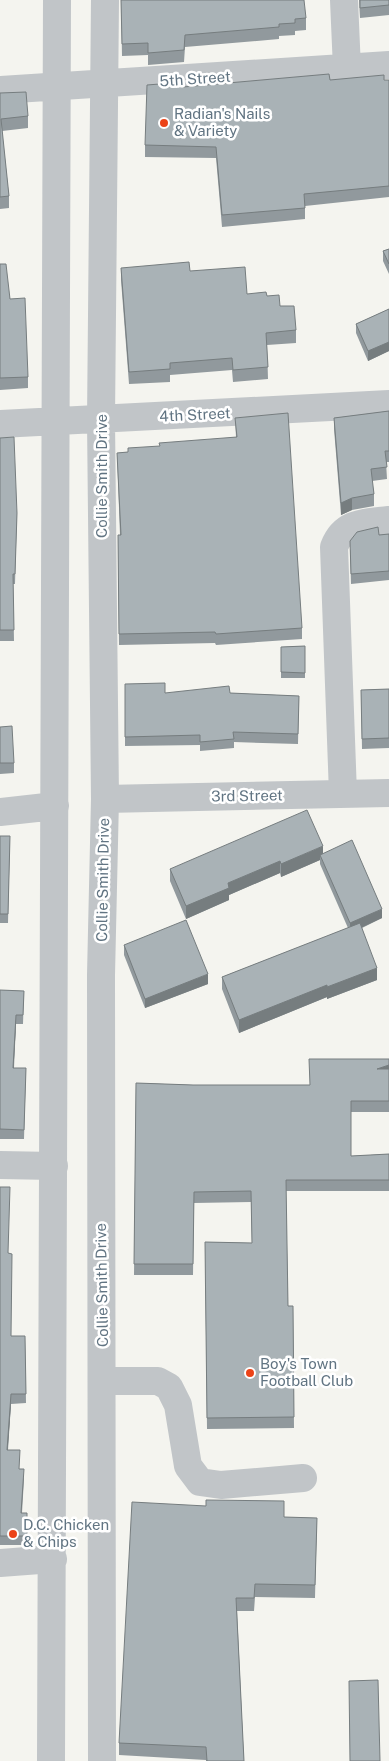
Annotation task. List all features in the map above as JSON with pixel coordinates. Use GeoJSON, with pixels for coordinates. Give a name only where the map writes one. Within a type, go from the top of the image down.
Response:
{"type":"FeatureCollection","features":[{"type":"Feature","properties":{"kind":"street"},"geometry":{"type":"LineString","coordinates":[[51,1761],[57,0]]}},
{"type":"Feature","properties":{"kind":"street","name":"Collie Smith Drive"},"geometry":{"type":"LineString","coordinates":[[102,1761],[101,975],[105,799],[101,420],[105,0]]}},
{"type":"Feature","properties":{"kind":"street"},"geometry":{"type":"LineString","coordinates":[[344,0],[347,68]]}},
{"type":"Feature","properties":{"kind":"street","name":"5th Street"},"geometry":{"type":"LineString","coordinates":[[0,90],[57,88],[389,65]]}},
{"type":"Feature","properties":{"kind":"street","name":"4th Street"},"geometry":{"type":"LineString","coordinates":[[0,424],[389,404]]}},
{"type":"Feature","properties":{"kind":"street"},"geometry":{"type":"LineString","coordinates":[[343,794],[334,547],[338,536],[349,527],[389,520]]}},
{"type":"Feature","properties":{"kind":"street","name":"3rd Street"},"geometry":{"type":"LineString","coordinates":[[105,799],[389,793]]}},
{"type":"Feature","properties":{"kind":"street"},"geometry":{"type":"LineString","coordinates":[[0,812],[55,806]]}},
{"type":"Feature","properties":{"kind":"street"},"geometry":{"type":"LineString","coordinates":[[0,1165],[54,1166]]}},
{"type":"Feature","properties":{"kind":"street"},"geometry":{"type":"LineString","coordinates":[[103,1382],[158,1381],[169,1387],[178,1405],[188,1466],[200,1482],[221,1485],[303,1478]]}},
{"type":"Feature","properties":{"kind":"street"},"geometry":{"type":"LineString","coordinates":[[0,1563],[53,1559]]}},
{"type":"Feature","properties":{"kind":"building"},"geometry":{"type":"Polygon","coordinates":[[[121,0],[304,0],[306,18],[295,19],[295,23],[279,24],[279,27],[185,35],[184,50],[148,53],[148,43],[122,44],[121,0]]]}},
{"type":"Feature","properties":{"kind":"building"},"geometry":{"type":"Polygon","coordinates":[[[360,0],[389,0],[389,5],[360,8],[360,0]]]}},
{"type":"Feature","properties":{"kind":"building"},"geometry":{"type":"Polygon","coordinates":[[[329,74],[330,80],[384,75],[384,80],[389,80],[389,186],[304,194],[305,208],[222,215],[216,147],[145,145],[147,85],[184,82],[183,87],[329,74]]]}},
{"type":"Feature","properties":{"kind":"building"},"geometry":{"type":"Polygon","coordinates":[[[26,92],[28,116],[1,119],[9,196],[0,197],[0,93],[26,92]]]}},
{"type":"Feature","properties":{"kind":"building"},"geometry":{"type":"Polygon","coordinates":[[[389,249],[389,264],[383,251],[389,249]]]}},
{"type":"Feature","properties":{"kind":"building"},"geometry":{"type":"Polygon","coordinates":[[[189,262],[190,271],[245,267],[247,294],[266,292],[267,296],[279,295],[280,306],[294,306],[296,330],[266,333],[268,367],[233,370],[232,358],[170,363],[170,369],[129,372],[121,268],[189,262]]]}},
{"type":"Feature","properties":{"kind":"building"},"geometry":{"type":"Polygon","coordinates":[[[0,264],[6,264],[10,299],[25,298],[28,377],[0,378],[0,264]]]}},
{"type":"Feature","properties":{"kind":"building"},"geometry":{"type":"Polygon","coordinates":[[[389,309],[389,342],[368,351],[356,324],[389,309]]]}},
{"type":"Feature","properties":{"kind":"building"},"geometry":{"type":"Polygon","coordinates":[[[389,411],[389,451],[385,451],[387,467],[371,469],[374,494],[352,498],[341,503],[334,418],[389,411]]]}},
{"type":"Feature","properties":{"kind":"building"},"geometry":{"type":"Polygon","coordinates":[[[288,413],[302,628],[216,634],[215,632],[119,634],[118,535],[121,535],[117,453],[128,452],[128,448],[160,446],[159,443],[237,437],[235,418],[288,413]]]}},
{"type":"Feature","properties":{"kind":"building"},"geometry":{"type":"Polygon","coordinates":[[[14,437],[17,513],[15,574],[13,574],[14,630],[0,630],[0,438],[14,437]]]}},
{"type":"Feature","properties":{"kind":"building"},"geometry":{"type":"Polygon","coordinates":[[[378,527],[379,535],[389,534],[389,571],[351,574],[350,541],[357,532],[378,527]]]}},
{"type":"Feature","properties":{"kind":"building"},"geometry":{"type":"Polygon","coordinates":[[[305,646],[305,673],[281,672],[281,647],[305,646]]]}},
{"type":"Feature","properties":{"kind":"building"},"geometry":{"type":"Polygon","coordinates":[[[165,683],[165,693],[229,686],[230,693],[299,696],[298,734],[233,732],[234,739],[200,742],[200,735],[125,737],[125,684],[165,683]]]}},
{"type":"Feature","properties":{"kind":"building"},"geometry":{"type":"Polygon","coordinates":[[[389,689],[389,738],[362,739],[361,690],[389,689]]]}},
{"type":"Feature","properties":{"kind":"building"},"geometry":{"type":"Polygon","coordinates":[[[12,726],[14,763],[0,763],[0,727],[12,726]]]}},
{"type":"Feature","properties":{"kind":"building"},"geometry":{"type":"Polygon","coordinates":[[[307,810],[323,846],[281,864],[280,861],[228,883],[229,888],[186,906],[170,869],[307,810]]]}},
{"type":"Feature","properties":{"kind":"building"},"geometry":{"type":"Polygon","coordinates":[[[0,836],[10,836],[8,914],[0,914],[0,836]]]}},
{"type":"Feature","properties":{"kind":"building"},"geometry":{"type":"Polygon","coordinates":[[[352,840],[382,909],[350,923],[320,855],[352,840]]]}},
{"type":"Feature","properties":{"kind":"building"},"geometry":{"type":"Polygon","coordinates":[[[186,920],[208,974],[145,999],[124,945],[186,920]]]}},
{"type":"Feature","properties":{"kind":"building"},"geometry":{"type":"Polygon","coordinates":[[[360,923],[377,968],[327,987],[327,985],[239,1020],[222,977],[360,923]]]}},
{"type":"Feature","properties":{"kind":"building"},"geometry":{"type":"Polygon","coordinates":[[[0,990],[24,991],[23,1015],[16,1015],[13,1068],[26,1068],[24,1130],[0,1129],[0,990]]]}},
{"type":"Feature","properties":{"kind":"building"},"geometry":{"type":"Polygon","coordinates":[[[309,1059],[389,1059],[389,1065],[377,1069],[389,1069],[389,1101],[351,1101],[351,1156],[389,1154],[389,1180],[286,1180],[288,1306],[293,1306],[294,1417],[207,1418],[205,1242],[252,1243],[251,1191],[194,1192],[193,1264],[134,1264],[136,1083],[310,1085],[309,1059]]]}},
{"type":"Feature","properties":{"kind":"building"},"geometry":{"type":"Polygon","coordinates":[[[0,1187],[10,1187],[8,1253],[12,1254],[11,1336],[25,1336],[26,1394],[11,1394],[7,1450],[20,1450],[19,1469],[24,1469],[21,1513],[27,1513],[27,1536],[0,1536],[0,1187]]]}},
{"type":"Feature","properties":{"kind":"building"},"geometry":{"type":"Polygon","coordinates":[[[206,1500],[284,1501],[284,1517],[317,1518],[315,1585],[255,1584],[254,1598],[236,1598],[244,1761],[207,1761],[206,1747],[119,1743],[132,1502],[206,1506],[206,1500]]]}},
{"type":"Feature","properties":{"kind":"building"},"geometry":{"type":"Polygon","coordinates":[[[378,1680],[380,1761],[350,1761],[349,1681],[378,1680]]]}},
{"type":"Feature","properties":{"kind":"place","name":"Radian's Nails & Variety"},"geometry":{"type":"Point","coordinates":[164,123]}},
{"type":"Feature","properties":{"kind":"place","name":"Boy's Town Football Club"},"geometry":{"type":"Point","coordinates":[250,1373]}},
{"type":"Feature","properties":{"kind":"place","name":"D.C. Chicken & Chips"},"geometry":{"type":"Point","coordinates":[13,1534]}}]}
